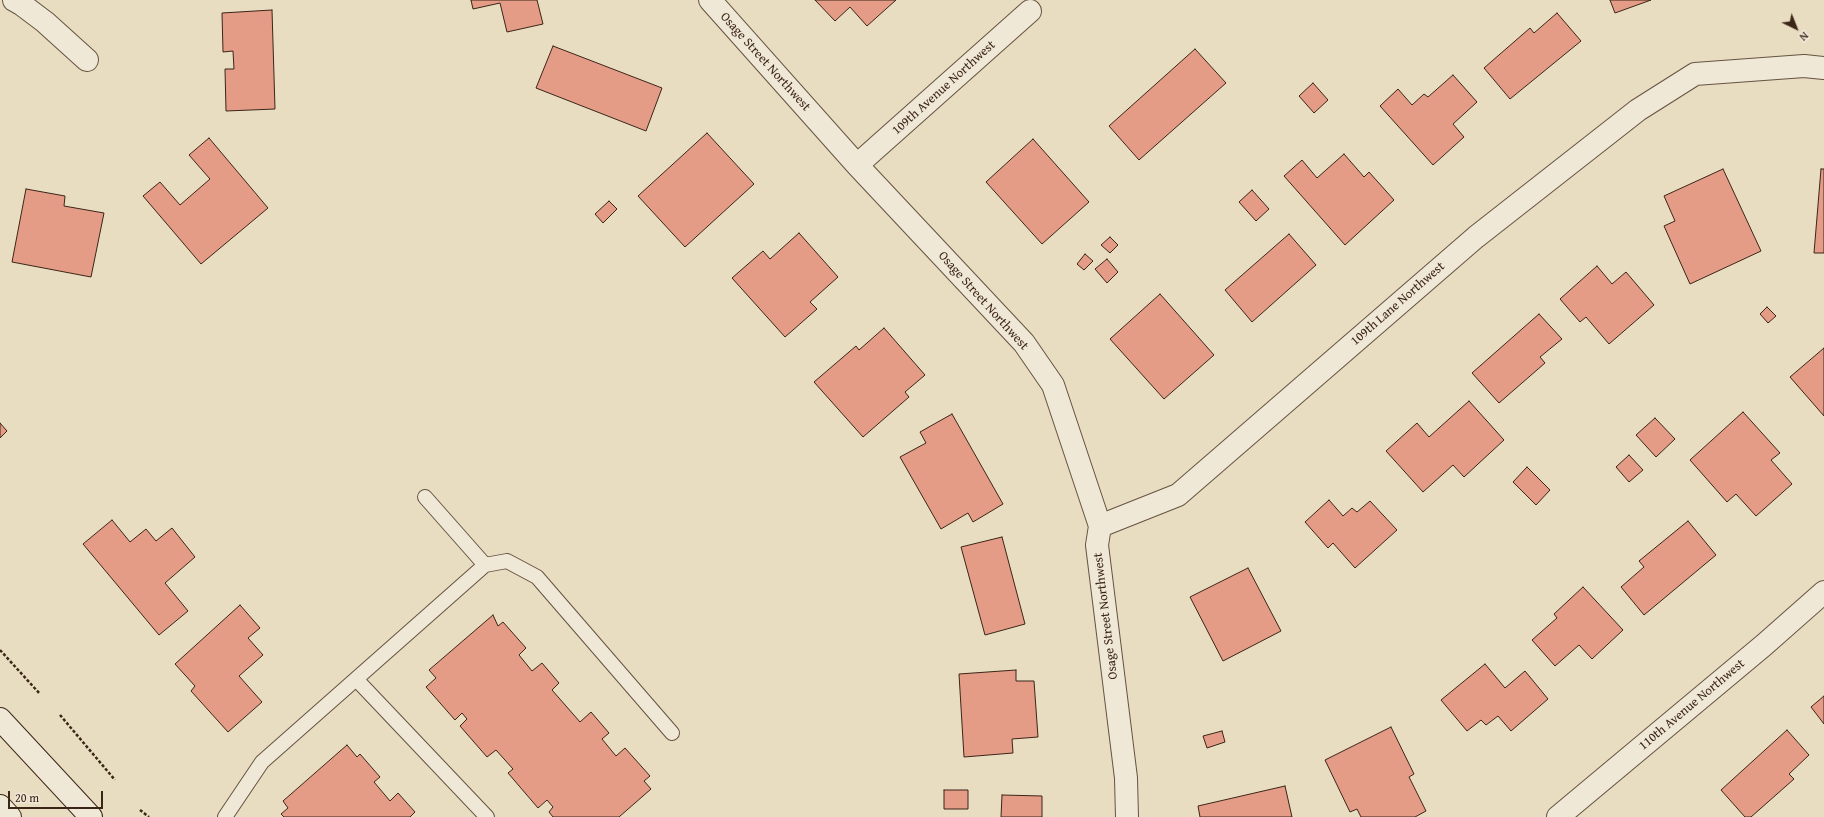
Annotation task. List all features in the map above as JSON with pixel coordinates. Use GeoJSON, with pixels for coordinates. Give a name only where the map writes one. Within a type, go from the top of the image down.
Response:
{"type":"FeatureCollection","features":[{"type":"Feature","properties":{"kind":"street"},"geometry":{"type":"LineString","coordinates":[[14,0],[45,22],[87,60]]}},
{"type":"Feature","properties":{"kind":"street","name":"Osage Street Northwest"},"geometry":{"type":"LineString","coordinates":[[710,0],[857,165],[1024,343],[1049,379],[1100,526],[1097,545],[1126,778],[1127,817]]}},
{"type":"Feature","properties":{"kind":"street","name":"109th Avenue Northwest"},"geometry":{"type":"LineString","coordinates":[[857,165],[1030,11]]}},
{"type":"Feature","properties":{"kind":"street","name":"109th Lane Northwest"},"geometry":{"type":"LineString","coordinates":[[1100,526],[1178,494],[1476,237],[1638,110],[1694,74],[1804,66],[1824,68]]}},
{"type":"Feature","properties":{"kind":"street","name":"110th Avenue Northwest"},"geometry":{"type":"LineString","coordinates":[[1558,817],[1764,645],[1824,592]]}},
{"type":"Feature","properties":{"kind":"street"},"geometry":{"type":"LineString","coordinates":[[0,719],[91,817]]}},
{"type":"Feature","properties":{"kind":"street"},"geometry":{"type":"LineString","coordinates":[[0,806],[10,817]]}},
{"type":"Feature","properties":{"kind":"lane"},"geometry":{"type":"LineString","coordinates":[[425,497],[485,565]]}},
{"type":"Feature","properties":{"kind":"lane"},"geometry":{"type":"LineString","coordinates":[[225,817],[262,762],[485,565],[507,561],[537,577],[672,733]]}},
{"type":"Feature","properties":{"kind":"lane"},"geometry":{"type":"LineString","coordinates":[[356,679],[487,817]]}},
{"type":"Feature","properties":{"kind":"path"},"geometry":{"type":"LineString","coordinates":[[0,650],[40,694]]}},
{"type":"Feature","properties":{"kind":"path"},"geometry":{"type":"LineString","coordinates":[[60,715],[115,780]]}},
{"type":"Feature","properties":{"kind":"path"},"geometry":{"type":"LineString","coordinates":[[140,810],[149,817]]}},
{"type":"Feature","properties":{"kind":"building"},"geometry":{"type":"Polygon","coordinates":[[[471,0],[537,0],[543,24],[507,32],[500,3],[473,9],[471,0]]]}},
{"type":"Feature","properties":{"kind":"building"},"geometry":{"type":"Polygon","coordinates":[[[815,0],[896,0],[867,26],[850,7],[835,21],[815,0]]]}},
{"type":"Feature","properties":{"kind":"building"},"geometry":{"type":"Polygon","coordinates":[[[1610,0],[1651,0],[1615,13],[1610,0]]]}},
{"type":"Feature","properties":{"kind":"building"},"geometry":{"type":"Polygon","coordinates":[[[272,10],[275,109],[226,111],[225,69],[234,69],[233,51],[223,52],[222,13],[272,10]]]}},
{"type":"Feature","properties":{"kind":"building"},"geometry":{"type":"Polygon","coordinates":[[[1557,13],[1581,41],[1510,99],[1484,68],[1530,28],[1534,33],[1557,13]]]}},
{"type":"Feature","properties":{"kind":"building"},"geometry":{"type":"Polygon","coordinates":[[[553,46],[662,88],[646,131],[536,88],[553,46]]]}},
{"type":"Feature","properties":{"kind":"building"},"geometry":{"type":"Polygon","coordinates":[[[1195,49],[1226,83],[1139,160],[1109,126],[1195,49]]]}},
{"type":"Feature","properties":{"kind":"building"},"geometry":{"type":"Polygon","coordinates":[[[1453,75],[1477,102],[1453,124],[1464,137],[1433,165],[1380,106],[1398,89],[1412,105],[1424,94],[1428,97],[1453,75]]]}},
{"type":"Feature","properties":{"kind":"building"},"geometry":{"type":"Polygon","coordinates":[[[1313,83],[1328,100],[1314,113],[1299,96],[1313,83]]]}},
{"type":"Feature","properties":{"kind":"building"},"geometry":{"type":"Polygon","coordinates":[[[707,133],[754,184],[685,247],[638,196],[707,133]]]}},
{"type":"Feature","properties":{"kind":"building"},"geometry":{"type":"Polygon","coordinates":[[[209,138],[268,208],[201,264],[143,196],[160,182],[180,205],[210,179],[189,155],[209,138]]]}},
{"type":"Feature","properties":{"kind":"building"},"geometry":{"type":"Polygon","coordinates":[[[1033,139],[1089,202],[1042,244],[986,182],[1033,139]]]}},
{"type":"Feature","properties":{"kind":"building"},"geometry":{"type":"Polygon","coordinates":[[[1344,154],[1364,177],[1369,172],[1394,200],[1345,245],[1284,176],[1302,160],[1317,178],[1344,154]]]}},
{"type":"Feature","properties":{"kind":"building"},"geometry":{"type":"Polygon","coordinates":[[[1723,169],[1761,251],[1690,284],[1664,226],[1675,221],[1664,196],[1723,169]]]}},
{"type":"Feature","properties":{"kind":"building"},"geometry":{"type":"Polygon","coordinates":[[[1821,169],[1824,169],[1824,253],[1814,253],[1821,169]]]}},
{"type":"Feature","properties":{"kind":"building"},"geometry":{"type":"Polygon","coordinates":[[[26,189],[65,196],[64,206],[104,213],[91,277],[12,262],[26,189]]]}},
{"type":"Feature","properties":{"kind":"building"},"geometry":{"type":"Polygon","coordinates":[[[1252,190],[1269,209],[1256,221],[1239,202],[1252,190]]]}},
{"type":"Feature","properties":{"kind":"building"},"geometry":{"type":"Polygon","coordinates":[[[609,201],[617,209],[603,223],[595,214],[609,201]]]}},
{"type":"Feature","properties":{"kind":"building"},"geometry":{"type":"Polygon","coordinates":[[[799,233],[838,277],[810,302],[817,309],[785,337],[732,278],[763,251],[770,259],[799,233]]]}},
{"type":"Feature","properties":{"kind":"building"},"geometry":{"type":"Polygon","coordinates":[[[1289,234],[1316,265],[1252,322],[1225,290],[1289,234]]]}},
{"type":"Feature","properties":{"kind":"building"},"geometry":{"type":"Polygon","coordinates":[[[1110,237],[1118,245],[1110,253],[1101,245],[1110,237]]]}},
{"type":"Feature","properties":{"kind":"building"},"geometry":{"type":"Polygon","coordinates":[[[1085,254],[1093,261],[1084,270],[1077,264],[1085,254]]]}},
{"type":"Feature","properties":{"kind":"building"},"geometry":{"type":"Polygon","coordinates":[[[1107,259],[1118,272],[1107,283],[1095,269],[1107,259]]]}},
{"type":"Feature","properties":{"kind":"building"},"geometry":{"type":"Polygon","coordinates":[[[1597,266],[1612,284],[1626,272],[1654,305],[1609,344],[1586,317],[1580,322],[1560,299],[1597,266]]]}},
{"type":"Feature","properties":{"kind":"building"},"geometry":{"type":"Polygon","coordinates":[[[1160,294],[1214,355],[1164,399],[1110,339],[1160,294]]]}},
{"type":"Feature","properties":{"kind":"building"},"geometry":{"type":"Polygon","coordinates":[[[1767,307],[1776,316],[1768,323],[1760,314],[1767,307]]]}},
{"type":"Feature","properties":{"kind":"building"},"geometry":{"type":"Polygon","coordinates":[[[1539,314],[1562,339],[1540,357],[1545,363],[1499,403],[1472,373],[1539,314]]]}},
{"type":"Feature","properties":{"kind":"building"},"geometry":{"type":"Polygon","coordinates":[[[884,328],[925,375],[905,392],[909,397],[863,437],[814,382],[856,346],[859,350],[884,328]]]}},
{"type":"Feature","properties":{"kind":"building"},"geometry":{"type":"Polygon","coordinates":[[[1824,348],[1824,416],[1790,377],[1824,348]]]}},
{"type":"Feature","properties":{"kind":"building"},"geometry":{"type":"Polygon","coordinates":[[[1469,401],[1504,440],[1464,477],[1453,465],[1423,492],[1386,451],[1417,423],[1429,437],[1469,401]]]}},
{"type":"Feature","properties":{"kind":"building"},"geometry":{"type":"Polygon","coordinates":[[[1743,412],[1780,453],[1771,460],[1792,484],[1756,516],[1736,494],[1727,502],[1690,460],[1743,412]]]}},
{"type":"Feature","properties":{"kind":"building"},"geometry":{"type":"Polygon","coordinates":[[[952,414],[1003,504],[973,522],[968,513],[941,529],[900,457],[926,443],[920,432],[952,414]]]}},
{"type":"Feature","properties":{"kind":"building"},"geometry":{"type":"Polygon","coordinates":[[[1655,418],[1675,439],[1656,457],[1636,435],[1655,418]]]}},
{"type":"Feature","properties":{"kind":"building"},"geometry":{"type":"Polygon","coordinates":[[[0,423],[7,431],[0,438],[0,423]]]}},
{"type":"Feature","properties":{"kind":"building"},"geometry":{"type":"Polygon","coordinates":[[[1629,455],[1643,470],[1629,482],[1616,467],[1629,455]]]}},
{"type":"Feature","properties":{"kind":"building"},"geometry":{"type":"Polygon","coordinates":[[[1527,467],[1550,490],[1536,505],[1513,482],[1527,467]]]}},
{"type":"Feature","properties":{"kind":"building"},"geometry":{"type":"Polygon","coordinates":[[[1329,500],[1343,516],[1352,508],[1357,512],[1370,501],[1397,530],[1355,568],[1333,543],[1328,548],[1305,522],[1329,500]]]}},
{"type":"Feature","properties":{"kind":"building"},"geometry":{"type":"Polygon","coordinates":[[[112,520],[130,542],[146,529],[156,541],[172,528],[195,557],[165,583],[188,611],[159,635],[83,544],[112,520]]]}},
{"type":"Feature","properties":{"kind":"building"},"geometry":{"type":"Polygon","coordinates":[[[1688,521],[1716,555],[1644,615],[1621,587],[1644,567],[1639,561],[1688,521]]]}},
{"type":"Feature","properties":{"kind":"building"},"geometry":{"type":"Polygon","coordinates":[[[1002,537],[1025,624],[985,635],[961,547],[1002,537]]]}},
{"type":"Feature","properties":{"kind":"building"},"geometry":{"type":"Polygon","coordinates":[[[1248,568],[1281,631],[1223,661],[1190,597],[1248,568]]]}},
{"type":"Feature","properties":{"kind":"building"},"geometry":{"type":"Polygon","coordinates":[[[1583,587],[1623,630],[1592,659],[1579,645],[1555,666],[1532,640],[1557,618],[1554,614],[1583,587]]]}},
{"type":"Feature","properties":{"kind":"building"},"geometry":{"type":"Polygon","coordinates":[[[240,605],[260,628],[248,638],[263,655],[239,676],[262,702],[228,732],[191,691],[195,686],[175,664],[240,605]]]}},
{"type":"Feature","properties":{"kind":"building"},"geometry":{"type":"Polygon","coordinates":[[[493,615],[498,626],[503,622],[526,648],[519,655],[532,671],[542,663],[559,683],[552,690],[580,722],[591,712],[609,733],[602,739],[616,756],[625,748],[650,776],[644,781],[651,789],[619,817],[553,817],[549,812],[553,807],[547,800],[538,808],[508,773],[513,769],[496,750],[487,757],[460,726],[467,719],[462,713],[455,720],[426,687],[436,678],[429,670],[493,615]]]}},
{"type":"Feature","properties":{"kind":"building"},"geometry":{"type":"Polygon","coordinates":[[[1485,664],[1505,688],[1525,671],[1548,699],[1511,731],[1498,716],[1486,725],[1481,720],[1467,731],[1441,700],[1485,664]]]}},
{"type":"Feature","properties":{"kind":"building"},"geometry":{"type":"Polygon","coordinates":[[[1016,670],[1016,681],[1034,681],[1038,737],[1012,739],[1013,753],[964,757],[959,674],[1016,670]]]}},
{"type":"Feature","properties":{"kind":"building"},"geometry":{"type":"Polygon","coordinates":[[[1824,696],[1824,724],[1811,707],[1824,696]]]}},
{"type":"Feature","properties":{"kind":"building"},"geometry":{"type":"Polygon","coordinates":[[[1391,727],[1414,774],[1409,777],[1426,811],[1415,817],[1361,817],[1357,809],[1350,812],[1325,760],[1391,727]]]}},
{"type":"Feature","properties":{"kind":"building"},"geometry":{"type":"Polygon","coordinates":[[[1787,730],[1809,755],[1789,774],[1794,779],[1751,817],[1745,817],[1721,790],[1787,730]]]}},
{"type":"Feature","properties":{"kind":"building"},"geometry":{"type":"Polygon","coordinates":[[[1222,731],[1225,742],[1207,748],[1203,736],[1222,731]]]}},
{"type":"Feature","properties":{"kind":"building"},"geometry":{"type":"Polygon","coordinates":[[[347,745],[357,757],[360,754],[380,777],[374,782],[390,801],[398,793],[415,812],[410,817],[284,817],[281,814],[288,808],[283,801],[347,745]]]}},
{"type":"Feature","properties":{"kind":"building"},"geometry":{"type":"Polygon","coordinates":[[[1285,786],[1292,817],[1200,817],[1198,806],[1285,786]]]}},
{"type":"Feature","properties":{"kind":"building"},"geometry":{"type":"Polygon","coordinates":[[[944,790],[968,790],[968,809],[944,809],[944,790]]]}},
{"type":"Feature","properties":{"kind":"building"},"geometry":{"type":"Polygon","coordinates":[[[1002,795],[1042,796],[1042,817],[1001,817],[1002,795]]]}}]}
